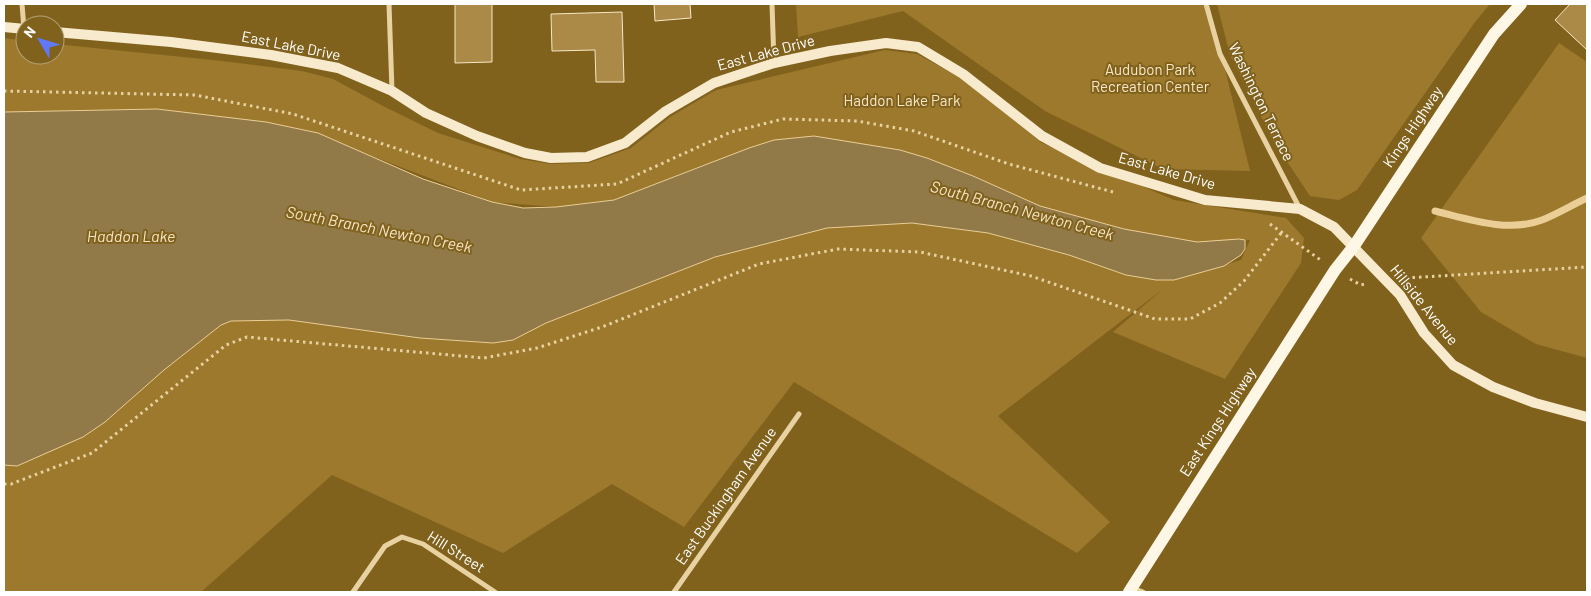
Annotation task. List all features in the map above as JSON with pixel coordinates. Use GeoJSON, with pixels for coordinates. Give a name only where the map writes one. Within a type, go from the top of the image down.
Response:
{"type":"FeatureCollection","features":[{"type":"Feature","properties":{"kind":"main road","name":"Kings Highway"},"geometry":{"type":"LineString","coordinates":[[1335,270],[1354,246],[1494,34],[1521,4]]}},
{"type":"Feature","properties":{"kind":"main road","name":"East Kings Highway"},"geometry":{"type":"LineString","coordinates":[[1134,591],[1335,270]]}},
{"type":"Feature","properties":{"kind":"street"},"geometry":{"type":"LineString","coordinates":[[389,4],[392,91]]}},
{"type":"Feature","properties":{"kind":"street"},"geometry":{"type":"LineString","coordinates":[[772,4],[774,63]]}},
{"type":"Feature","properties":{"kind":"street","name":"Washington Terrace"},"geometry":{"type":"LineString","coordinates":[[1206,4],[1220,54],[1300,209]]}},
{"type":"Feature","properties":{"kind":"street","name":"East Lake Drive"},"geometry":{"type":"LineString","coordinates":[[65,33],[171,42],[271,55],[338,68],[392,91],[426,113],[477,136],[525,153],[551,158],[588,157],[625,143],[666,111],[714,83],[774,63],[830,51],[886,43],[918,48],[963,74],[1042,136],[1100,168],[1205,200],[1300,209],[1334,226],[1354,246]]}},
{"type":"Feature","properties":{"kind":"street","name":"Hillside Avenue"},"geometry":{"type":"LineString","coordinates":[[1354,246],[1400,295],[1424,333],[1453,366],[1493,387],[1535,403],[1587,417]]}},
{"type":"Feature","properties":{"kind":"street","name":"East Buckingham Avenue"},"geometry":{"type":"LineString","coordinates":[[674,592],[799,414]]}},
{"type":"Feature","properties":{"kind":"street","name":"Hill Street"},"geometry":{"type":"LineString","coordinates":[[353,592],[385,546],[402,537],[423,544],[495,592]]}},
{"type":"Feature","properties":{"kind":"path"},"geometry":{"type":"LineString","coordinates":[[4,91],[195,95],[293,114],[522,190],[617,184],[732,132],[784,119],[857,121],[914,131],[1009,164],[1120,193]]}},
{"type":"Feature","properties":{"kind":"path"},"geometry":{"type":"LineString","coordinates":[[1265,220],[1335,270]]}},
{"type":"Feature","properties":{"kind":"path"},"geometry":{"type":"LineString","coordinates":[[4,484],[10,484],[92,453],[226,345],[247,337],[484,358],[537,348],[602,327],[759,264],[838,249],[920,252],[1031,276],[1155,319],[1190,319],[1220,303],[1244,281],[1282,232]]}},
{"type":"Feature","properties":{"kind":"path"},"geometry":{"type":"LineString","coordinates":[[1385,279],[1587,267]]}},
{"type":"Feature","properties":{"kind":"green space","name":"Audubon Park Recreation Center"},"geometry":{"type":"Polygon","coordinates":[[[796,4],[1209,4],[1250,171],[1163,169],[1045,111],[903,11],[798,37],[796,4]]]}},
{"type":"Feature","properties":{"kind":"green space"},"geometry":{"type":"Polygon","coordinates":[[[1217,4],[1490,4],[1475,22],[1357,190],[1339,200],[1310,196],[1274,142],[1230,55],[1217,4]]]}},
{"type":"Feature","properties":{"kind":"green space","name":"Haddon Lake Park"},"geometry":{"type":"Polygon","coordinates":[[[4,38],[15,40],[15,65],[65,65],[65,45],[302,71],[333,79],[438,133],[520,159],[550,164],[589,163],[631,148],[670,117],[716,90],[885,50],[917,54],[963,79],[1042,143],[1174,200],[1286,218],[1304,238],[1301,263],[1225,379],[1113,332],[1163,289],[998,416],[1110,522],[1077,553],[794,382],[684,527],[612,484],[503,553],[332,475],[201,592],[4,592],[4,465],[17,466],[105,422],[164,370],[221,325],[231,321],[289,320],[420,338],[493,343],[512,340],[546,323],[715,257],[827,228],[912,223],[988,233],[1069,255],[1126,275],[1174,280],[1241,260],[1250,240],[1197,243],[1124,229],[1040,206],[927,158],[704,165],[614,200],[556,207],[492,202],[356,150],[318,133],[286,126],[157,109],[4,112],[4,38]]]}},
{"type":"Feature","properties":{"kind":"green space"},"geometry":{"type":"Polygon","coordinates":[[[1559,43],[1587,62],[1587,358],[1536,344],[1481,312],[1421,238],[1559,43]]]}},
{"type":"Feature","properties":{"kind":"water","name":"Haddon Lake"},"geometry":{"type":"Polygon","coordinates":[[[157,109],[266,122],[318,133],[423,179],[492,202],[523,208],[556,207],[614,200],[774,140],[814,136],[900,150],[927,158],[1040,206],[1124,229],[1197,242],[1239,239],[1245,240],[1245,249],[1241,255],[1224,266],[1174,280],[1156,280],[1126,275],[1069,255],[988,233],[912,223],[827,228],[715,257],[546,323],[513,340],[493,343],[420,338],[289,320],[231,321],[221,325],[164,370],[105,422],[83,437],[17,466],[4,465],[4,112],[157,109]]]}},
{"type":"Feature","properties":{"kind":"building"},"geometry":{"type":"Polygon","coordinates":[[[455,4],[492,4],[492,62],[455,63],[455,4]]]}},
{"type":"Feature","properties":{"kind":"building"},"geometry":{"type":"Polygon","coordinates":[[[654,4],[690,4],[691,18],[655,21],[654,4]]]}},
{"type":"Feature","properties":{"kind":"building"},"geometry":{"type":"Polygon","coordinates":[[[1570,4],[1587,4],[1587,50],[1555,20],[1570,4]]]}},
{"type":"Feature","properties":{"kind":"building"},"geometry":{"type":"Polygon","coordinates":[[[622,12],[624,82],[596,82],[595,50],[552,51],[551,14],[622,12]]]}},
{"type":"Feature","properties":{"kind":"waterway","name":"South Branch Newton Creek"},"geometry":{"type":"LineString","coordinates":[[1435,211],[1474,221],[1502,225],[1529,224],[1542,220],[1587,198]]}}]}
